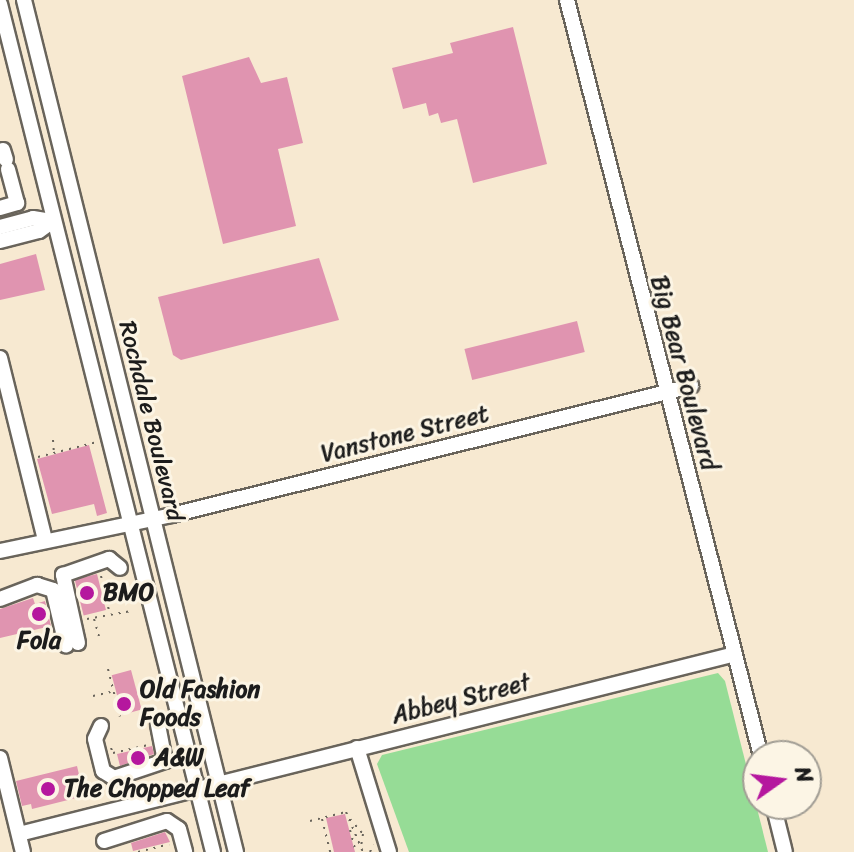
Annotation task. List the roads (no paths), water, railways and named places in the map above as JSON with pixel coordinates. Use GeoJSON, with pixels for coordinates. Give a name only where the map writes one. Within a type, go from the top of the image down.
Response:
{"type":"FeatureCollection","features":[{"type":"Feature","properties":{"kind":"street","name":"Rochdale Boulevard"},"geometry":{"type":"LineString","coordinates":[[24,0],[236,852]]}},
{"type":"Feature","properties":{"kind":"street","name":"Big Bear Boulevard"},"geometry":{"type":"LineString","coordinates":[[567,0],[757,740]]}},
{"type":"Feature","properties":{"kind":"street","name":"Rochdale Boulevard"},"geometry":{"type":"LineString","coordinates":[[0,4],[213,852]]}},
{"type":"Feature","properties":{"kind":"street"},"geometry":{"type":"LineString","coordinates":[[0,208],[17,203],[5,160]]}},
{"type":"Feature","properties":{"kind":"street"},"geometry":{"type":"LineString","coordinates":[[0,227],[33,218],[53,221]]}},
{"type":"Feature","properties":{"kind":"street"},"geometry":{"type":"LineString","coordinates":[[0,241],[39,231],[53,221]]}},
{"type":"Feature","properties":{"kind":"street"},"geometry":{"type":"LineString","coordinates":[[0,358],[45,540]]}},
{"type":"Feature","properties":{"kind":"street","name":"Vanstone Street"},"geometry":{"type":"LineString","coordinates":[[0,551],[691,386]]}},
{"type":"Feature","properties":{"kind":"street"},"geometry":{"type":"LineString","coordinates":[[0,599],[37,585],[53,590],[72,644],[63,575],[109,559],[120,568]]}},
{"type":"Feature","properties":{"kind":"street","name":"Abbey Street"},"geometry":{"type":"LineString","coordinates":[[19,834],[735,654]]}},
{"type":"Feature","properties":{"kind":"street"},"geometry":{"type":"LineString","coordinates":[[104,732],[95,739],[103,771],[114,778],[165,761],[158,724]]}},
{"type":"Feature","properties":{"kind":"street"},"geometry":{"type":"LineString","coordinates":[[357,748],[389,852]]}},
{"type":"Feature","properties":{"kind":"street"},"geometry":{"type":"LineString","coordinates":[[0,758],[23,852]]}},
{"type":"Feature","properties":{"kind":"street"},"geometry":{"type":"LineString","coordinates":[[777,820],[785,852]]}},
{"type":"Feature","properties":{"kind":"street"},"geometry":{"type":"LineString","coordinates":[[104,841],[167,821],[179,829],[185,852]]}},
{"type":"Feature","properties":{"kind":"place","name":"BMO"},"geometry":{"type":"Point","coordinates":[87,593]}},
{"type":"Feature","properties":{"kind":"place","name":"Fola"},"geometry":{"type":"Point","coordinates":[39,614]}},
{"type":"Feature","properties":{"kind":"place","name":"Old Fashion Foods"},"geometry":{"type":"Point","coordinates":[124,704]}},
{"type":"Feature","properties":{"kind":"place","name":"A&W"},"geometry":{"type":"Point","coordinates":[138,758]}},
{"type":"Feature","properties":{"kind":"place","name":"The Chopped Leaf"},"geometry":{"type":"Point","coordinates":[48,789]}}]}
